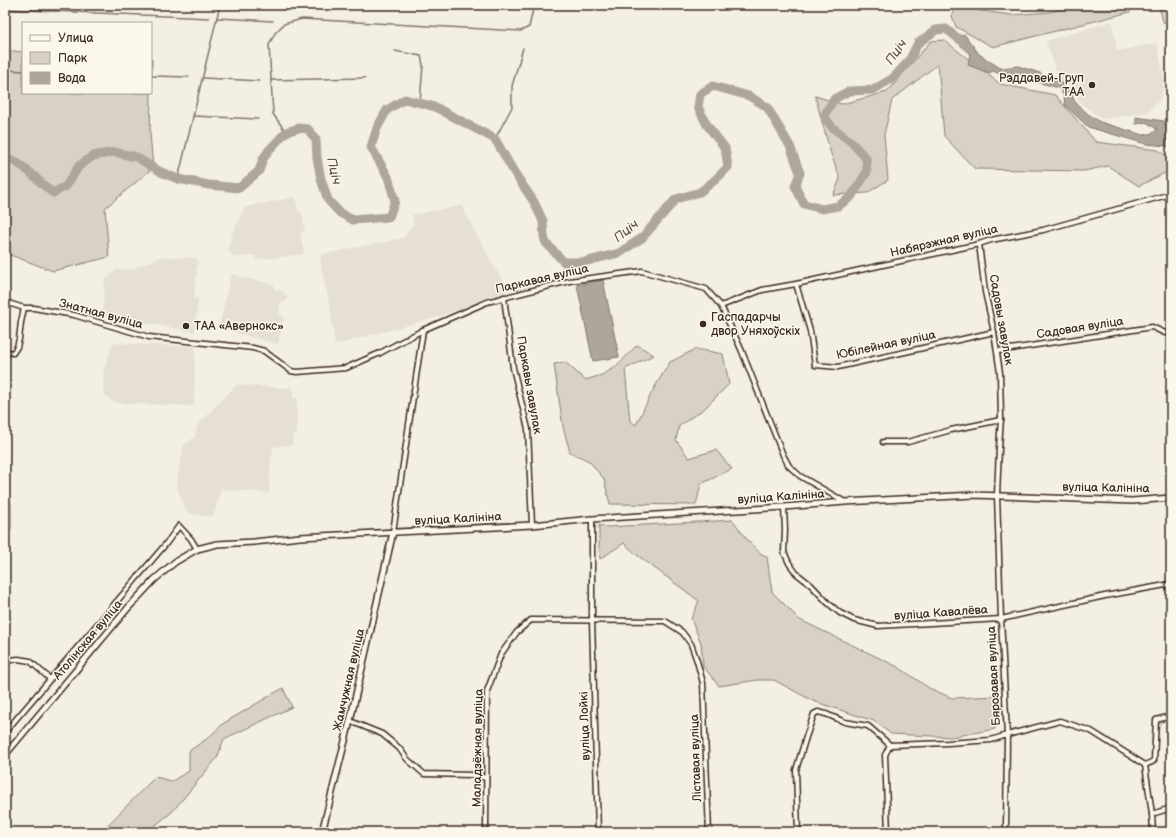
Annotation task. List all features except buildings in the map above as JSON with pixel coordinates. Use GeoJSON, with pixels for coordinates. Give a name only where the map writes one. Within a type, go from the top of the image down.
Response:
{"type":"FeatureCollection","features":[{"type":"Feature","properties":{"kind":"street","name":"Набярэжная вуліца"},"geometry":{"type":"LineString","coordinates":[[721,306],[762,290],[796,284],[1042,230],[1171,194]]}},
{"type":"Feature","properties":{"kind":"street","name":"Садовы завулак"},"geometry":{"type":"LineString","coordinates":[[979,244],[985,292],[998,351],[1000,373],[1001,420],[997,495]]}},
{"type":"Feature","properties":{"kind":"street","name":"Паркавая вуліца"},"geometry":{"type":"LineString","coordinates":[[192,342],[253,348],[264,351],[291,371],[316,371],[346,368],[380,353],[423,330],[487,302],[570,281],[642,271],[706,289],[721,306],[740,349],[782,456],[789,466],[800,476],[845,502]]}},
{"type":"Feature","properties":{"kind":"street","name":"Юбілейная вуліца"},"geometry":{"type":"LineString","coordinates":[[796,284],[810,331],[815,365],[838,367],[994,332]]}},
{"type":"Feature","properties":{"kind":"street","name":"Паркавы завулак"},"geometry":{"type":"LineString","coordinates":[[504,297],[514,368],[528,429],[532,525]]}},
{"type":"Feature","properties":{"kind":"street","name":"Знатная вуліца"},"geometry":{"type":"LineString","coordinates":[[5,302],[24,308],[34,308],[74,315],[149,337],[192,342]]}},
{"type":"Feature","properties":{"kind":"street"},"geometry":{"type":"LineString","coordinates":[[5,352],[13,352],[17,347],[24,308]]}},
{"type":"Feature","properties":{"kind":"street","name":"Садовая вуліца"},"geometry":{"type":"LineString","coordinates":[[998,351],[1152,327],[1165,333]]}},
{"type":"Feature","properties":{"kind":"street"},"geometry":{"type":"LineString","coordinates":[[393,532],[423,330]]}},
{"type":"Feature","properties":{"kind":"street"},"geometry":{"type":"LineString","coordinates":[[884,442],[908,442],[951,430],[1001,420]]}},
{"type":"Feature","properties":{"kind":"street","name":"вуліца Калініна"},"geometry":{"type":"LineString","coordinates":[[393,532],[532,525],[592,519],[845,502],[966,496],[997,495],[1132,501],[1171,498]]}},
{"type":"Feature","properties":{"kind":"street","name":"Бярозавая вуліца"},"geometry":{"type":"LineString","coordinates":[[997,495],[1007,735],[1006,832]]}},
{"type":"Feature","properties":{"kind":"street","name":"вуліца Кавалёва"},"geometry":{"type":"LineString","coordinates":[[784,507],[784,552],[788,563],[796,573],[811,585],[840,613],[854,620],[878,626],[1001,619],[1097,598],[1171,584]]}},
{"type":"Feature","properties":{"kind":"street","name":"вуліца Лойкі"},"geometry":{"type":"LineString","coordinates":[[592,519],[592,620],[598,832]]}},
{"type":"Feature","properties":{"kind":"street","name":"Атолінская вуліца"},"geometry":{"type":"LineString","coordinates":[[5,732],[165,545],[179,526],[191,538],[197,549]]}},
{"type":"Feature","properties":{"kind":"street","name":"Атолінская вуліца"},"geometry":{"type":"LineString","coordinates":[[5,755],[128,608],[154,580],[175,562],[197,549],[217,544],[300,537],[393,532]]}},
{"type":"Feature","properties":{"kind":"street","name":"Жамчужная вуліца"},"geometry":{"type":"LineString","coordinates":[[322,832],[350,722],[393,532]]}},
{"type":"Feature","properties":{"kind":"street","name":"Маладзёжная вуліца"},"geometry":{"type":"LineString","coordinates":[[486,832],[486,691],[501,654],[517,632],[531,620],[592,620]]}},
{"type":"Feature","properties":{"kind":"street","name":"Ліставая вуліца"},"geometry":{"type":"LineString","coordinates":[[592,620],[665,621],[682,632],[691,644],[703,683],[708,832]]}},
{"type":"Feature","properties":{"kind":"street","name":"Атолінская вуліца"},"geometry":{"type":"LineString","coordinates":[[5,661],[18,659],[30,661],[50,679]]}},
{"type":"Feature","properties":{"kind":"street"},"geometry":{"type":"LineString","coordinates":[[798,832],[796,770],[814,714],[818,712],[845,722],[868,726],[890,745],[991,740],[1060,721],[1091,730],[1145,765],[1153,832]]}},
{"type":"Feature","properties":{"kind":"street"},"geometry":{"type":"LineString","coordinates":[[1145,765],[1154,760],[1156,720],[1171,716]]}},
{"type":"Feature","properties":{"kind":"street"},"geometry":{"type":"LineString","coordinates":[[350,722],[382,734],[399,748],[407,759],[424,774],[472,775],[486,778]]}},
{"type":"Feature","properties":{"kind":"street"},"geometry":{"type":"LineString","coordinates":[[888,832],[885,755],[890,745]]}},
{"type":"Feature","properties":{"kind":"street"},"geometry":{"type":"LineString","coordinates":[[1152,814],[1171,808]]}},
{"type":"Feature","properties":{"kind":"shaded area"},"geometry":{"type":"Polygon","coordinates":[[[1112,21],[1117,51],[1157,43],[1164,79],[1161,98],[1148,112],[1102,119],[1082,104],[1059,79],[1046,41],[1112,21]]]}},
{"type":"Feature","properties":{"kind":"shaded area"},"geometry":{"type":"Polygon","coordinates":[[[295,197],[299,213],[302,213],[305,231],[300,232],[304,254],[256,260],[255,255],[236,258],[228,251],[232,234],[245,207],[295,197]]]}},
{"type":"Feature","properties":{"kind":"shaded area"},"geometry":{"type":"Polygon","coordinates":[[[463,205],[465,213],[503,282],[507,293],[434,318],[335,345],[330,306],[320,255],[403,238],[414,223],[412,215],[463,205]]]}},
{"type":"Feature","properties":{"kind":"shaded area","name":"ТАА «Авернокс»"},"geometry":{"type":"Polygon","coordinates":[[[161,257],[198,258],[194,298],[198,299],[195,332],[102,315],[105,280],[116,270],[132,269],[161,257]]]}},
{"type":"Feature","properties":{"kind":"shaded area"},"geometry":{"type":"Polygon","coordinates":[[[231,274],[274,285],[274,289],[284,291],[284,294],[288,295],[286,302],[281,301],[279,313],[284,317],[278,344],[219,328],[231,274]]]}},
{"type":"Feature","properties":{"kind":"shaded area"},"geometry":{"type":"Polygon","coordinates":[[[113,343],[195,347],[194,406],[117,403],[109,399],[104,393],[103,387],[104,369],[113,343]]]}},
{"type":"Feature","properties":{"kind":"shaded area"},"geometry":{"type":"Polygon","coordinates":[[[236,385],[293,388],[293,398],[297,398],[297,434],[293,434],[292,445],[273,447],[270,466],[269,493],[221,489],[213,517],[187,513],[176,485],[184,445],[195,437],[197,426],[236,385]]]}},
{"type":"Feature","properties":{"kind":"green space"},"geometry":{"type":"Polygon","coordinates":[[[954,5],[972,5],[981,11],[1012,15],[1049,12],[1079,5],[1132,5],[1130,12],[993,47],[956,27],[952,16],[954,5]]]}},
{"type":"Feature","properties":{"kind":"green space"},"geometry":{"type":"Polygon","coordinates":[[[1159,5],[1171,5],[1171,24],[1163,22],[1159,5]]]}},
{"type":"Feature","properties":{"kind":"green space"},"geometry":{"type":"Polygon","coordinates":[[[944,40],[1000,84],[1055,95],[1096,142],[1158,150],[1171,158],[1171,170],[1139,186],[1108,166],[1084,171],[975,169],[944,136],[938,64],[892,100],[884,135],[888,180],[867,193],[833,195],[840,179],[830,151],[815,96],[842,104],[887,92],[931,41],[944,40]]]}},
{"type":"Feature","properties":{"kind":"green space"},"geometry":{"type":"Polygon","coordinates":[[[5,50],[22,52],[22,94],[151,94],[150,133],[153,168],[105,208],[109,257],[53,271],[5,253],[5,50]]]}},
{"type":"Feature","properties":{"kind":"green space"},"geometry":{"type":"Polygon","coordinates":[[[637,345],[654,355],[625,369],[630,421],[636,425],[653,390],[670,362],[696,349],[723,354],[729,384],[705,408],[679,426],[676,440],[689,458],[716,450],[732,469],[701,484],[696,505],[610,504],[604,479],[589,461],[570,452],[563,427],[554,364],[565,362],[585,380],[602,375],[617,366],[637,345]]]}},
{"type":"Feature","properties":{"kind":"green space"},"geometry":{"type":"Polygon","coordinates":[[[5,481],[11,504],[11,529],[5,531],[5,481]]]}},
{"type":"Feature","properties":{"kind":"green space"},"geometry":{"type":"Polygon","coordinates":[[[733,520],[753,546],[767,557],[772,592],[800,620],[898,667],[929,688],[952,698],[997,696],[995,729],[952,737],[891,734],[874,721],[813,701],[774,680],[758,680],[719,686],[703,666],[701,643],[691,619],[699,601],[637,555],[624,543],[600,559],[599,525],[607,527],[733,520]]]}},
{"type":"Feature","properties":{"kind":"green space"},"geometry":{"type":"Polygon","coordinates":[[[283,688],[292,707],[224,739],[217,758],[172,812],[147,832],[101,832],[155,777],[172,781],[189,771],[189,751],[208,738],[224,723],[283,688]]]}},
{"type":"Feature","properties":{"kind":"water"},"geometry":{"type":"Polygon","coordinates":[[[964,34],[979,54],[1000,68],[1018,66],[1040,73],[1045,77],[1058,80],[1070,91],[1075,102],[1088,114],[1100,122],[1143,135],[1153,133],[1157,129],[1146,122],[1136,124],[1136,117],[1164,121],[1171,138],[1171,151],[1167,146],[1146,144],[1088,127],[1065,105],[1064,96],[1059,88],[1012,75],[1004,76],[993,71],[989,73],[968,65],[970,54],[956,41],[964,34]]]}},
{"type":"Feature","properties":{"kind":"water"},"geometry":{"type":"Polygon","coordinates":[[[603,280],[619,357],[593,361],[577,285],[603,280]]]}},
{"type":"Feature","properties":{"kind":"waterway"},"geometry":{"type":"LineString","coordinates":[[40,5],[40,10]]}},
{"type":"Feature","properties":{"kind":"waterway"},"geometry":{"type":"LineString","coordinates":[[178,179],[220,5]]}},
{"type":"Feature","properties":{"kind":"waterway"},"geometry":{"type":"LineString","coordinates":[[286,132],[273,114],[269,45],[275,33],[284,24],[302,19],[521,31],[529,27],[534,5]]}},
{"type":"Feature","properties":{"kind":"waterway"},"geometry":{"type":"LineString","coordinates":[[5,11],[8,9],[209,18]]}},
{"type":"Feature","properties":{"kind":"waterway"},"geometry":{"type":"LineString","coordinates":[[217,18],[273,21]]}},
{"type":"Feature","properties":{"kind":"waterway","name":"Пціч"},"geometry":{"type":"LineString","coordinates":[[5,158],[12,160],[25,168],[53,193],[66,186],[79,166],[93,156],[114,152],[136,157],[161,172],[178,179],[209,185],[239,188],[259,171],[263,159],[269,150],[286,132],[299,128],[308,129],[316,140],[317,158],[321,179],[328,200],[340,213],[353,220],[389,217],[395,201],[388,177],[371,147],[377,128],[387,110],[405,99],[435,107],[495,139],[514,172],[534,202],[543,221],[546,243],[564,262],[584,262],[619,253],[642,238],[676,199],[700,192],[728,167],[725,148],[707,125],[698,107],[700,94],[713,86],[749,96],[767,107],[790,146],[800,173],[795,186],[804,204],[822,209],[838,206],[851,197],[867,172],[866,158],[850,141],[832,127],[824,116],[834,99],[849,91],[873,90],[893,78],[909,61],[918,43],[936,30],[946,29],[968,46]]}},
{"type":"Feature","properties":{"kind":"waterway"},"geometry":{"type":"LineString","coordinates":[[495,139],[512,107],[512,86],[523,48]]}},
{"type":"Feature","properties":{"kind":"waterway"},"geometry":{"type":"LineString","coordinates":[[395,51],[421,56],[423,65],[420,102]]}},
{"type":"Feature","properties":{"kind":"waterway"},"geometry":{"type":"LineString","coordinates":[[5,73],[9,70],[22,71]]}},
{"type":"Feature","properties":{"kind":"waterway"},"geometry":{"type":"LineString","coordinates":[[152,76],[189,77]]}},
{"type":"Feature","properties":{"kind":"waterway"},"geometry":{"type":"LineString","coordinates":[[203,78],[260,81]]}},
{"type":"Feature","properties":{"kind":"waterway"},"geometry":{"type":"LineString","coordinates":[[271,80],[365,78]]}},
{"type":"Feature","properties":{"kind":"waterway"},"geometry":{"type":"LineString","coordinates":[[193,116],[258,119]]}},
{"type":"Feature","properties":{"kind":"place","name":"Рэддавей-Груп ТАА"},"geometry":{"type":"Point","coordinates":[1092,85]}},
{"type":"Feature","properties":{"kind":"place","name":"Гаспадарчы двор Уняхоўскіх"},"geometry":{"type":"Point","coordinates":[703,324]}},
{"type":"Feature","properties":{"kind":"place","name":"ТАА «Авернокс»"},"geometry":{"type":"Point","coordinates":[186,326]}}]}
